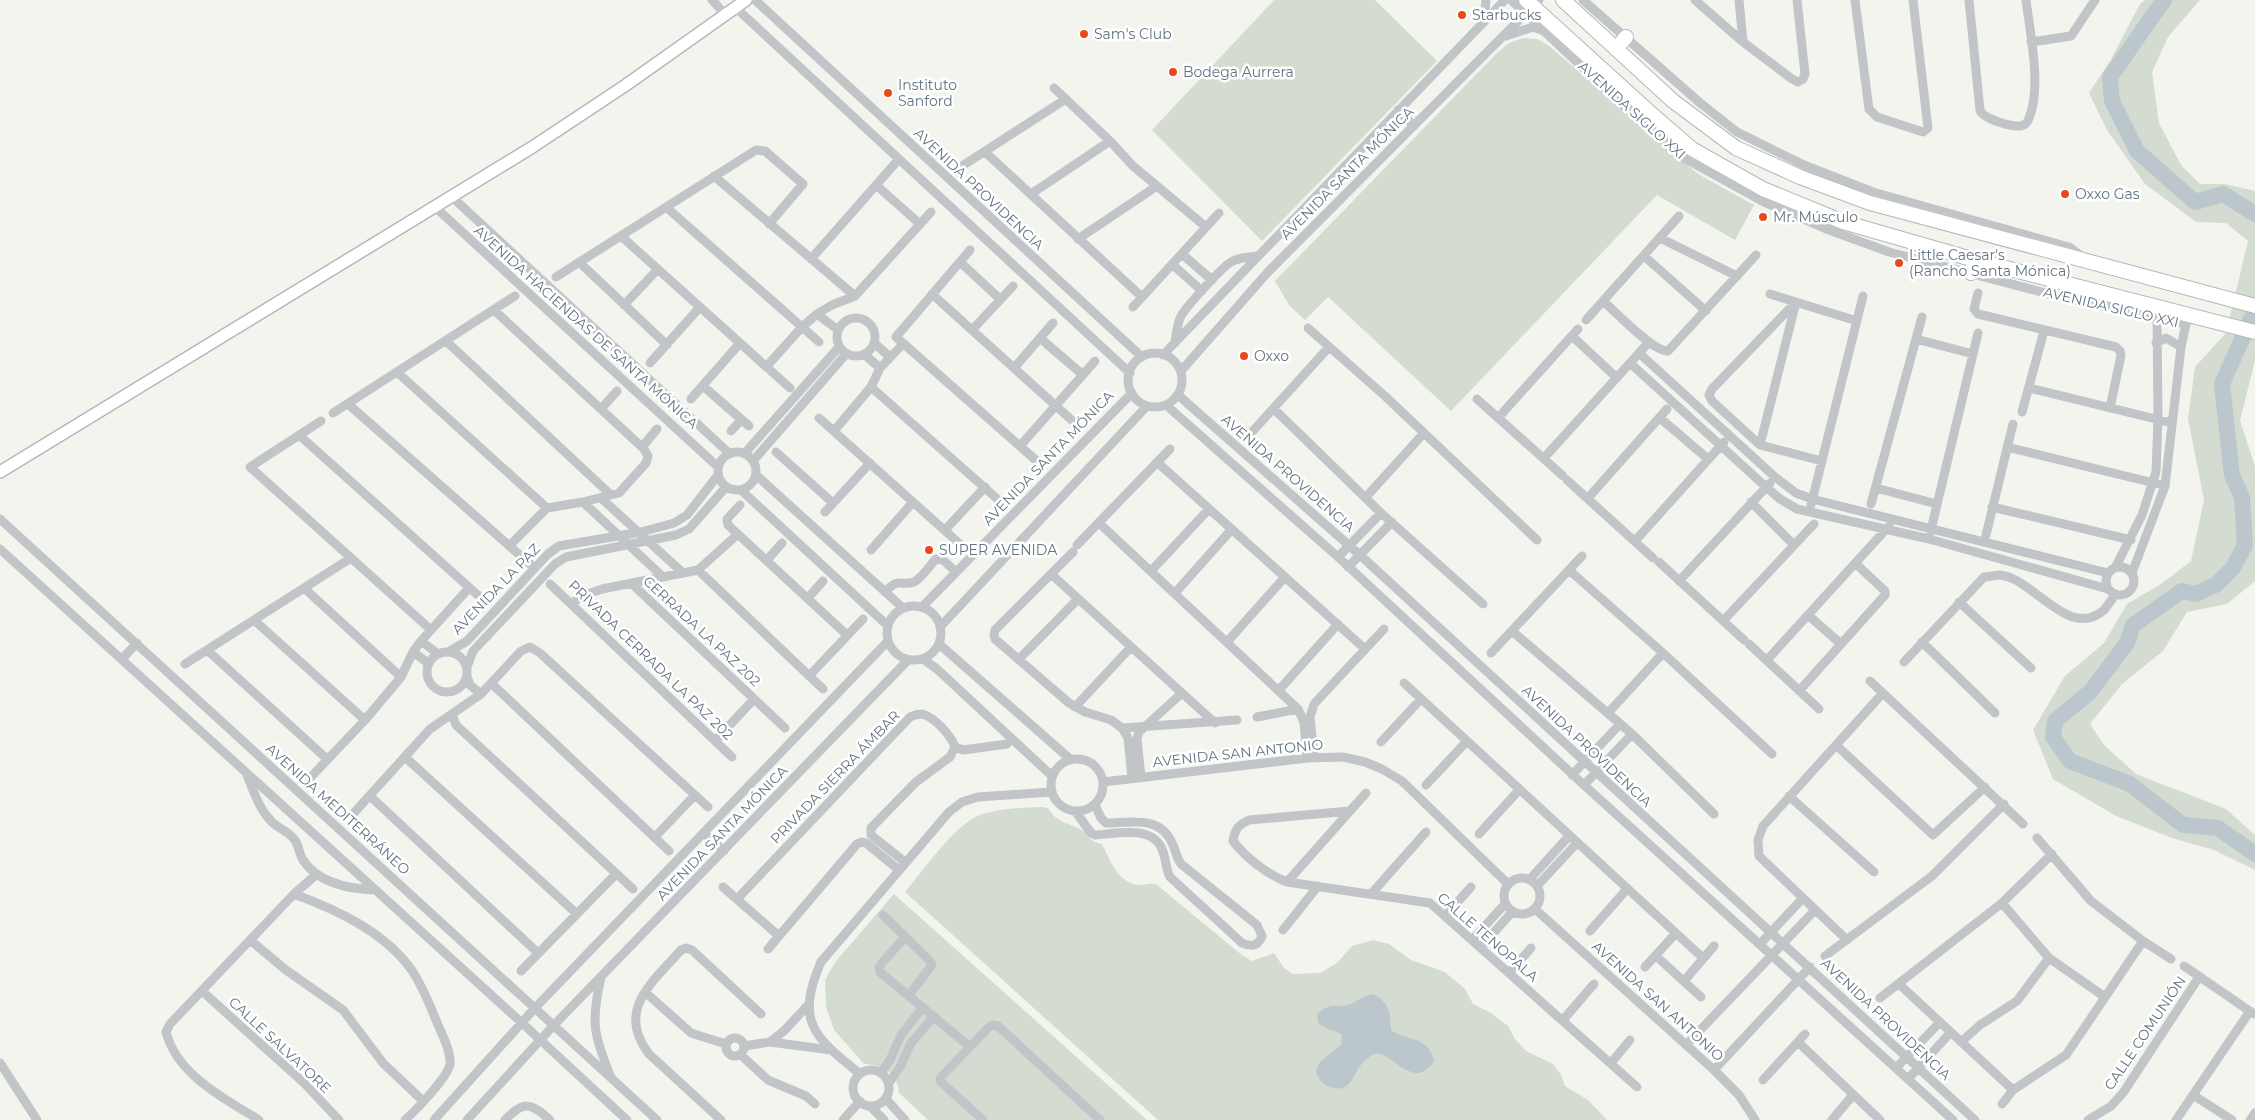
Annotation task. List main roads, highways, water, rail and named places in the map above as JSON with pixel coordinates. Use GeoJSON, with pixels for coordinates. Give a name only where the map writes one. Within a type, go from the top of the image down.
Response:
{"type":"FeatureCollection","features":[{"type":"Feature","properties":{"kind":"highway"},"geometry":{"type":"LineString","coordinates":[[1563,0],[1673,101],[1736,148],[1871,197],[2088,262],[2255,306]]}},
{"type":"Feature","properties":{"kind":"highway","name":"AVENIDA SIGLO XXI"},"geometry":{"type":"LineString","coordinates":[[1531,5],[1647,110],[1689,154],[1763,189],[1843,222],[1973,266],[2188,319],[2226,323],[2255,332]]}},
{"type":"Feature","properties":{"kind":"highway"},"geometry":{"type":"LineString","coordinates":[[1616,49],[1626,38]]}},
{"type":"Feature","properties":{"kind":"main road"},"geometry":{"type":"LineString","coordinates":[[0,472],[435,207],[586,111],[746,0]]}},
{"type":"Feature","properties":{"kind":"waterway"},"geometry":{"type":"LineString","coordinates":[[2164,0],[2110,77],[2112,101],[2137,151],[2195,202],[2223,194],[2255,214]]}},
{"type":"Feature","properties":{"kind":"waterway"},"geometry":{"type":"LineString","coordinates":[[2255,310],[2222,384],[2232,475],[2242,498],[2245,545],[2233,568],[2217,584],[2196,594],[2182,591],[2133,625],[2127,643],[2090,692],[2055,721],[2053,737],[2070,761],[2130,784],[2183,825],[2218,828],[2255,854]]}},
{"type":"Feature","properties":{"kind":"place","name":"Starbucks"},"geometry":{"type":"Point","coordinates":[1462,15]}},
{"type":"Feature","properties":{"kind":"place","name":"Sam's Club"},"geometry":{"type":"Point","coordinates":[1084,34]}},
{"type":"Feature","properties":{"kind":"place","name":"Bodega Aurrera"},"geometry":{"type":"Point","coordinates":[1173,72]}},
{"type":"Feature","properties":{"kind":"place","name":"Instituto Sanford"},"geometry":{"type":"Point","coordinates":[888,93]}},
{"type":"Feature","properties":{"kind":"place","name":"Oxxo Gas"},"geometry":{"type":"Point","coordinates":[2065,194]}},
{"type":"Feature","properties":{"kind":"place","name":"Mr. Músculo"},"geometry":{"type":"Point","coordinates":[1763,217]}},
{"type":"Feature","properties":{"kind":"place","name":"Little Caesar's (Rancho Santa Mónica)"},"geometry":{"type":"Point","coordinates":[1899,263]}},
{"type":"Feature","properties":{"kind":"place","name":"Oxxo"},"geometry":{"type":"Point","coordinates":[1244,356]}},
{"type":"Feature","properties":{"kind":"place","name":"SUPER AVENIDA"},"geometry":{"type":"Point","coordinates":[929,550]}}]}
